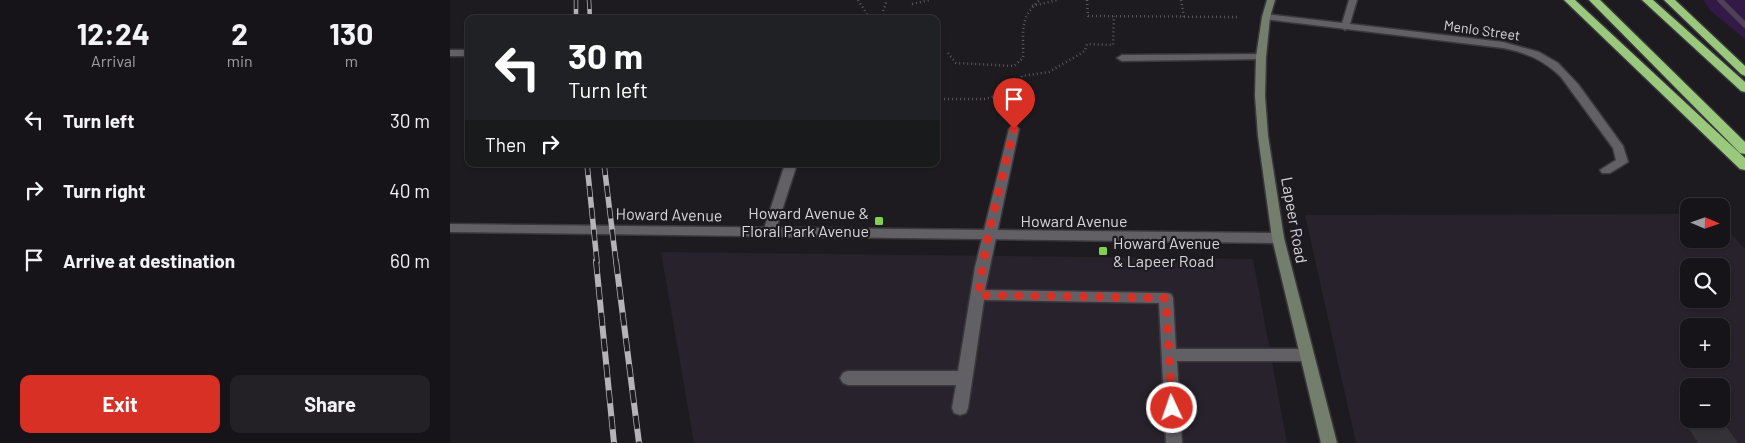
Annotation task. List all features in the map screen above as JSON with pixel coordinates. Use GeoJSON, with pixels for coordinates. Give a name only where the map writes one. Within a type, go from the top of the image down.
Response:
{"type":"FeatureCollection","features":[{"type":"Feature","properties":{"kind":"highway"},"geometry":{"type":"LineString","coordinates":[[1569,0],[1745,166]]}},
{"type":"Feature","properties":{"kind":"highway"},"geometry":{"type":"LineString","coordinates":[[1594,0],[1745,150]]}},
{"type":"Feature","properties":{"kind":"highway"},"geometry":{"type":"LineString","coordinates":[[1647,0],[1745,88]]}},
{"type":"Feature","properties":{"kind":"highway"},"geometry":{"type":"LineString","coordinates":[[1669,0],[1745,72]]}},
{"type":"Feature","properties":{"kind":"main road","name":"Lapeer Road"},"geometry":{"type":"LineString","coordinates":[[1271,0],[1266,17],[1260,57],[1263,136],[1278,238],[1329,443]]}},
{"type":"Feature","properties":{"kind":"street"},"geometry":{"type":"LineString","coordinates":[[1345,27],[1353,0]]}},
{"type":"Feature","properties":{"kind":"street","name":"Menlo Street"},"geometry":{"type":"LineString","coordinates":[[1266,17],[1502,45],[1529,51],[1548,59],[1562,73],[1619,148],[1622,162],[1606,170]]}},
{"type":"Feature","properties":{"kind":"street"},"geometry":{"type":"LineString","coordinates":[[450,53],[465,53]]}},
{"type":"Feature","properties":{"kind":"street"},"geometry":{"type":"LineString","coordinates":[[1122,58],[1260,57]]}},
{"type":"Feature","properties":{"kind":"street"},"geometry":{"type":"LineString","coordinates":[[960,408],[988,235],[1014,129]]}},
{"type":"Feature","properties":{"kind":"street"},"geometry":{"type":"LineString","coordinates":[[769,232],[790,167]]}},
{"type":"Feature","properties":{"kind":"street","name":"Howard Avenue"},"geometry":{"type":"LineString","coordinates":[[450,228],[1278,238]]}},
{"type":"Feature","properties":{"kind":"street"},"geometry":{"type":"LineString","coordinates":[[978,295],[1166,298],[1174,443]]}},
{"type":"Feature","properties":{"kind":"street"},"geometry":{"type":"LineString","coordinates":[[1170,356],[1307,355]]}},
{"type":"Feature","properties":{"kind":"street"},"geometry":{"type":"LineString","coordinates":[[848,378],[965,378]]}},
{"type":"Feature","properties":{"kind":"path"},"geometry":{"type":"LineString","coordinates":[[858,0],[867,14]]}},
{"type":"Feature","properties":{"kind":"path"},"geometry":{"type":"LineString","coordinates":[[883,11],[888,0]]}},
{"type":"Feature","properties":{"kind":"path"},"geometry":{"type":"LineString","coordinates":[[912,4],[930,0]]}},
{"type":"Feature","properties":{"kind":"path"},"geometry":{"type":"LineString","coordinates":[[948,53],[956,63],[1014,66],[1023,58],[1024,18],[1030,7],[1040,0]]}},
{"type":"Feature","properties":{"kind":"path"},"geometry":{"type":"LineString","coordinates":[[1030,7],[1058,0]]}},
{"type":"Feature","properties":{"kind":"path"},"geometry":{"type":"LineString","coordinates":[[1087,0],[1088,16],[1240,17]]}},
{"type":"Feature","properties":{"kind":"path"},"geometry":{"type":"LineString","coordinates":[[1181,0],[1184,16]]}},
{"type":"Feature","properties":{"kind":"path"},"geometry":{"type":"LineString","coordinates":[[940,98],[985,99],[1018,89],[1022,76],[1049,72],[1085,52],[1086,44],[1113,45],[1114,16]]}},
{"type":"Feature","properties":{"kind":"shaded area"},"geometry":{"type":"Polygon","coordinates":[[[1703,0],[1745,0],[1745,39],[1712,12],[1703,0]]]}},
{"type":"Feature","properties":{"kind":"shaded area"},"geometry":{"type":"Polygon","coordinates":[[[1680,214],[1680,248],[1730,248],[1730,233],[1745,249],[1745,443],[1356,443],[1305,215],[1680,214]]]}},
{"type":"Feature","properties":{"kind":"shaded area"},"geometry":{"type":"Polygon","coordinates":[[[661,252],[1253,259],[1287,443],[694,443],[661,252]]]}},
{"type":"Feature","properties":{"kind":"building"},"geometry":{"type":"Polygon","coordinates":[[[1689,428],[1727,428],[1738,443],[1698,443],[1689,428]]]}},
{"type":"Feature","properties":{"kind":"waterway"},"geometry":{"type":"LineString","coordinates":[[1720,0],[1745,25]]}},
{"type":"Feature","properties":{"kind":"railway"},"geometry":{"type":"LineString","coordinates":[[576,0],[576,15]]}},
{"type":"Feature","properties":{"kind":"railway"},"geometry":{"type":"LineString","coordinates":[[589,0],[590,15]]}},
{"type":"Feature","properties":{"kind":"railway"},"geometry":{"type":"LineString","coordinates":[[587,167],[597,262]]}},
{"type":"Feature","properties":{"kind":"railway"},"geometry":{"type":"LineString","coordinates":[[604,167],[616,262]]}},
{"type":"Feature","properties":{"kind":"railway"},"geometry":{"type":"LineString","coordinates":[[596,261],[614,443]]}},
{"type":"Feature","properties":{"kind":"railway"},"geometry":{"type":"LineString","coordinates":[[616,261],[639,443]]}},
{"type":"Feature","properties":{"kind":"place","name":"Howard Avenue & Floral Park Avenue"},"geometry":{"type":"Point","coordinates":[879,221]}},
{"type":"Feature","properties":{"kind":"place","name":"Howard Avenue & Lapeer Road"},"geometry":{"type":"Point","coordinates":[1103,251]}},
{"type":"Feature","properties":{"kind":"route"},"geometry":{"type":"LineString","coordinates":[[1014,129],[988,235],[978,295],[1166,298],[1172,408]]}}]}
